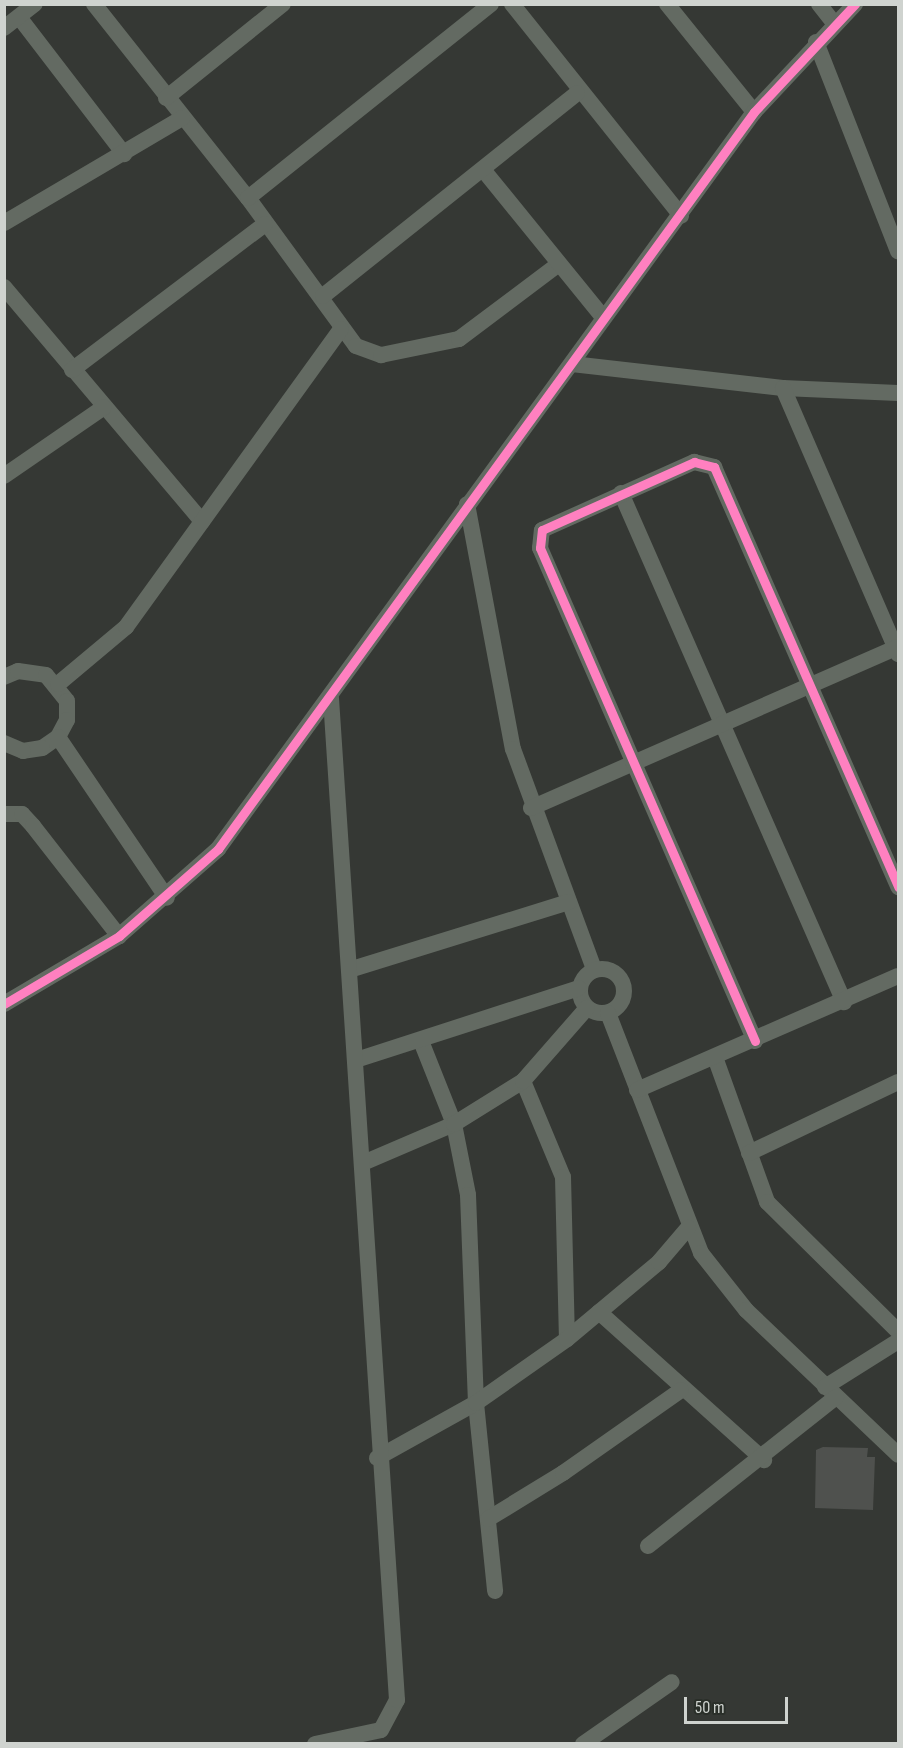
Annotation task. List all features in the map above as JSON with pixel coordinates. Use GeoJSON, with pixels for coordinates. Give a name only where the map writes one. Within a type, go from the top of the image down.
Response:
{"type":"FeatureCollection","features":[{"type":"Feature","properties":{"kind":"street"},"geometry":{"type":"LineString","coordinates":[[4,28],[35,4]]}},
{"type":"Feature","properties":{"kind":"street"},"geometry":{"type":"LineString","coordinates":[[94,4],[324,296],[341,329],[356,346],[381,355],[450,342],[474,331],[559,264]]}},
{"type":"Feature","properties":{"kind":"street"},"geometry":{"type":"LineString","coordinates":[[166,98],[283,4]]}},
{"type":"Feature","properties":{"kind":"street"},"geometry":{"type":"LineString","coordinates":[[248,198],[491,4]]}},
{"type":"Feature","properties":{"kind":"street"},"geometry":{"type":"LineString","coordinates":[[512,4],[577,93],[681,216]]}},
{"type":"Feature","properties":{"kind":"street"},"geometry":{"type":"LineString","coordinates":[[667,4],[754,112]]}},
{"type":"Feature","properties":{"kind":"street"},"geometry":{"type":"LineString","coordinates":[[819,4],[834,23]]}},
{"type":"Feature","properties":{"kind":"street"},"geometry":{"type":"LineString","coordinates":[[5,1002],[119,936],[167,898],[218,849],[331,698],[468,504],[572,364],[603,317],[681,216],[754,112],[816,42],[855,4]]}},
{"type":"Feature","properties":{"kind":"street"},"geometry":{"type":"LineString","coordinates":[[19,17],[124,153]]}},
{"type":"Feature","properties":{"kind":"street"},"geometry":{"type":"LineString","coordinates":[[816,42],[898,251]]}},
{"type":"Feature","properties":{"kind":"street"},"geometry":{"type":"LineString","coordinates":[[324,296],[484,172],[577,93]]}},
{"type":"Feature","properties":{"kind":"street"},"geometry":{"type":"LineString","coordinates":[[4,223],[182,118]]}},
{"type":"Feature","properties":{"kind":"street"},"geometry":{"type":"LineString","coordinates":[[484,172],[603,317]]}},
{"type":"Feature","properties":{"kind":"street"},"geometry":{"type":"LineString","coordinates":[[72,370],[265,224]]}},
{"type":"Feature","properties":{"kind":"street"},"geometry":{"type":"LineString","coordinates":[[4,287],[202,521]]}},
{"type":"Feature","properties":{"kind":"street"},"geometry":{"type":"LineString","coordinates":[[58,684],[126,627],[341,329]]}},
{"type":"Feature","properties":{"kind":"street"},"geometry":{"type":"LineString","coordinates":[[572,364],[783,388],[898,393]]}},
{"type":"Feature","properties":{"kind":"street"},"geometry":{"type":"LineString","coordinates":[[531,808],[812,685],[897,651],[783,388]]}},
{"type":"Feature","properties":{"kind":"street"},"geometry":{"type":"LineString","coordinates":[[4,476],[104,407]]}},
{"type":"Feature","properties":{"kind":"street"},"geometry":{"type":"LineString","coordinates":[[755,1041],[540,548],[542,530],[694,462],[714,467],[812,685],[898,887]]}},
{"type":"Feature","properties":{"kind":"street"},"geometry":{"type":"LineString","coordinates":[[621,493],[719,726],[844,1002]]}},
{"type":"Feature","properties":{"kind":"street"},"geometry":{"type":"LineString","coordinates":[[468,504],[498,685],[531,808],[594,969]]}},
{"type":"Feature","properties":{"kind":"street"},"geometry":{"type":"LineString","coordinates":[[4,743],[23,751],[42,748],[58,737],[67,720],[67,701],[58,684],[33,670],[5,677]]}},
{"type":"Feature","properties":{"kind":"street"},"geometry":{"type":"LineString","coordinates":[[315,1743],[381,1730],[394,1713],[377,1458],[363,1163],[331,698]]}},
{"type":"Feature","properties":{"kind":"street"},"geometry":{"type":"LineString","coordinates":[[58,737],[167,898]]}},
{"type":"Feature","properties":{"kind":"street"},"geometry":{"type":"LineString","coordinates":[[4,814],[22,814],[119,936]]}},
{"type":"Feature","properties":{"kind":"street"},"geometry":{"type":"LineString","coordinates":[[349,970],[569,902]]}},
{"type":"Feature","properties":{"kind":"street"},"geometry":{"type":"LineString","coordinates":[[356,1060],[421,1041],[579,988],[594,969]]}},
{"type":"Feature","properties":{"kind":"street"},"geometry":{"type":"LineString","coordinates":[[587,1008],[608,1012],[620,1004],[623,983],[614,972],[594,969]]}},
{"type":"Feature","properties":{"kind":"street"},"geometry":{"type":"LineString","coordinates":[[637,1090],[716,1060],[898,976]]}},
{"type":"Feature","properties":{"kind":"street"},"geometry":{"type":"LineString","coordinates":[[579,988],[587,1008]]}},
{"type":"Feature","properties":{"kind":"street"},"geometry":{"type":"LineString","coordinates":[[363,1163],[454,1124],[523,1081],[587,1008]]}},
{"type":"Feature","properties":{"kind":"street"},"geometry":{"type":"LineString","coordinates":[[608,1012],[688,1228],[728,1289],[898,1455]]}},
{"type":"Feature","properties":{"kind":"street"},"geometry":{"type":"LineString","coordinates":[[421,1041],[454,1124],[468,1196],[476,1403],[495,1591]]}},
{"type":"Feature","properties":{"kind":"street"},"geometry":{"type":"LineString","coordinates":[[648,1546],[764,1460],[897,1329],[780,1218],[767,1202],[716,1060]]}},
{"type":"Feature","properties":{"kind":"street"},"geometry":{"type":"LineString","coordinates":[[523,1081],[563,1177],[567,1339]]}},
{"type":"Feature","properties":{"kind":"street"},"geometry":{"type":"LineString","coordinates":[[749,1153],[898,1082]]}},
{"type":"Feature","properties":{"kind":"street"},"geometry":{"type":"LineString","coordinates":[[377,1458],[476,1403],[567,1339],[660,1262],[688,1228]]}},
{"type":"Feature","properties":{"kind":"street"},"geometry":{"type":"LineString","coordinates":[[599,1311],[681,1390],[764,1460]]}},
{"type":"Feature","properties":{"kind":"street"},"geometry":{"type":"LineString","coordinates":[[488,1519],[564,1473],[681,1390]]}},
{"type":"Feature","properties":{"kind":"street"},"geometry":{"type":"LineString","coordinates":[[583,1743],[672,1682]]}},
{"type":"Feature","properties":{"kind":"building"},"geometry":{"type":"Polygon","coordinates":[[[823,1447],[868,1448],[867,1457],[875,1457],[873,1510],[815,1508],[816,1450],[823,1447]]]}},
{"type":"Feature","properties":{"kind":"cycle path"},"geometry":{"type":"LineString","coordinates":[[4,1004],[119,936],[218,849],[754,112],[855,4]]}},
{"type":"Feature","properties":{"kind":"cycle path"},"geometry":{"type":"LineString","coordinates":[[755,1041],[540,548],[542,530],[694,462],[714,467],[898,887]]}}]}
